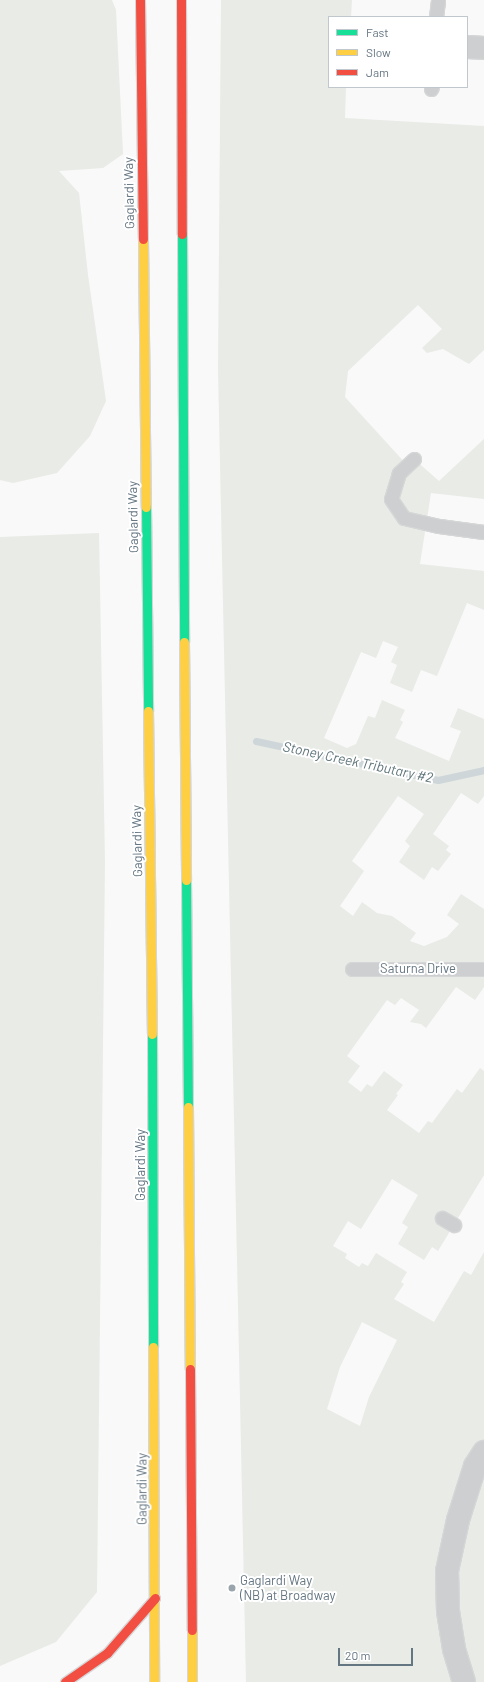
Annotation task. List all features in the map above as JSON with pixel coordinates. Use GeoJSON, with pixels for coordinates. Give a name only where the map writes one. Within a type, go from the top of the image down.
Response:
{"type":"FeatureCollection","features":[{"type":"Feature","properties":{"kind":"main road","name":"Gaglardi Way"},"geometry":{"type":"LineString","coordinates":[[140,0],[153,1146],[154,1682]]}},
{"type":"Feature","properties":{"kind":"main road"},"geometry":{"type":"LineString","coordinates":[[181,0],[182,388],[192,1682]]}},
{"type":"Feature","properties":{"kind":"main road"},"geometry":{"type":"LineString","coordinates":[[65,1682],[107,1653],[155,1598]]}},
{"type":"Feature","properties":{"kind":"street"},"geometry":{"type":"LineString","coordinates":[[468,46],[484,48]]}},
{"type":"Feature","properties":{"kind":"street"},"geometry":{"type":"LineString","coordinates":[[464,1682],[454,1649],[448,1611],[448,1571],[458,1520],[476,1466],[484,1452]]}},
{"type":"Feature","properties":{"kind":"lane"},"geometry":{"type":"LineString","coordinates":[[436,16],[438,0]]}},
{"type":"Feature","properties":{"kind":"lane"},"geometry":{"type":"LineString","coordinates":[[414,459],[399,473],[391,498],[404,518],[439,526],[484,532]]}},
{"type":"Feature","properties":{"kind":"lane","name":"Saturna Drive"},"geometry":{"type":"LineString","coordinates":[[352,969],[484,969]]}},
{"type":"Feature","properties":{"kind":"lane"},"geometry":{"type":"LineString","coordinates":[[442,1218],[454,1225]]}},
{"type":"Feature","properties":{"kind":"shaded area"},"geometry":{"type":"Polygon","coordinates":[[[0,0],[112,0],[116,10],[123,154],[103,168],[59,171],[79,193],[88,275],[106,401],[90,436],[57,473],[13,483],[0,480],[0,0]]]}},
{"type":"Feature","properties":{"kind":"shaded area"},"geometry":{"type":"Polygon","coordinates":[[[221,0],[352,0],[351,16],[328,16],[328,88],[346,88],[345,118],[484,126],[484,350],[469,364],[443,349],[427,353],[422,348],[442,329],[418,305],[348,371],[345,397],[407,465],[414,459],[439,481],[484,439],[484,499],[431,493],[420,564],[484,571],[484,610],[467,603],[437,676],[421,670],[412,692],[390,683],[397,665],[391,662],[398,647],[383,641],[376,658],[361,652],[324,738],[347,748],[356,744],[368,716],[375,718],[382,700],[405,710],[400,720],[403,722],[395,738],[449,761],[461,731],[450,727],[458,708],[484,719],[484,796],[478,804],[461,793],[433,834],[449,846],[446,850],[451,854],[438,871],[432,867],[424,880],[399,862],[410,846],[405,841],[424,814],[398,796],[352,861],[364,871],[340,906],[353,916],[362,902],[377,913],[392,916],[416,933],[410,941],[424,946],[447,937],[459,924],[447,915],[461,894],[484,909],[484,987],[475,1000],[456,987],[426,1028],[421,1024],[410,1022],[419,1010],[401,998],[395,1005],[387,1000],[347,1056],[360,1066],[348,1082],[361,1092],[367,1084],[372,1087],[384,1071],[403,1085],[387,1110],[419,1133],[428,1121],[432,1123],[457,1089],[462,1093],[480,1068],[484,1071],[484,1175],[438,1251],[432,1247],[424,1260],[398,1244],[408,1227],[402,1223],[418,1195],[392,1179],[361,1229],[348,1221],[333,1246],[347,1254],[345,1258],[359,1267],[362,1263],[368,1266],[376,1253],[407,1272],[401,1282],[404,1284],[394,1299],[434,1322],[464,1271],[471,1275],[484,1252],[484,1682],[246,1682],[218,369],[221,0]],[[362,1322],[340,1367],[327,1409],[360,1426],[369,1397],[397,1340],[362,1322]]]}},
{"type":"Feature","properties":{"kind":"shaded area"},"geometry":{"type":"Polygon","coordinates":[[[99,533],[105,862],[97,1592],[56,1642],[0,1666],[0,537],[99,533]]]}},
{"type":"Feature","properties":{"kind":"waterway","name":"Stoney Creek Tributary #2"},"geometry":{"type":"LineString","coordinates":[[256,741],[438,780],[484,770]]}},
{"type":"Feature","properties":{"kind":"traffic: fast"},"geometry":{"type":"LineString","coordinates":[[182,234],[184,642]]}},
{"type":"Feature","properties":{"kind":"traffic: fast"},"geometry":{"type":"LineString","coordinates":[[146,507],[148,711]]}},
{"type":"Feature","properties":{"kind":"traffic: fast"},"geometry":{"type":"LineString","coordinates":[[186,880],[188,1107]]}},
{"type":"Feature","properties":{"kind":"traffic: fast"},"geometry":{"type":"LineString","coordinates":[[152,1034],[153,1347]]}},
{"type":"Feature","properties":{"kind":"traffic: slow"},"geometry":{"type":"LineString","coordinates":[[143,239],[146,507]]}},
{"type":"Feature","properties":{"kind":"traffic: slow"},"geometry":{"type":"LineString","coordinates":[[184,642],[186,880]]}},
{"type":"Feature","properties":{"kind":"traffic: slow"},"geometry":{"type":"LineString","coordinates":[[148,711],[152,1034]]}},
{"type":"Feature","properties":{"kind":"traffic: slow"},"geometry":{"type":"LineString","coordinates":[[188,1107],[190,1369]]}},
{"type":"Feature","properties":{"kind":"traffic: slow"},"geometry":{"type":"LineString","coordinates":[[153,1347],[154,1682]]}},
{"type":"Feature","properties":{"kind":"traffic: slow"},"geometry":{"type":"LineString","coordinates":[[192,1630],[192,1682]]}},
{"type":"Feature","properties":{"kind":"traffic: jam"},"geometry":{"type":"LineString","coordinates":[[140,0],[143,239]]}},
{"type":"Feature","properties":{"kind":"traffic: jam"},"geometry":{"type":"LineString","coordinates":[[181,0],[182,234]]}},
{"type":"Feature","properties":{"kind":"traffic: jam"},"geometry":{"type":"LineString","coordinates":[[190,1369],[192,1630]]}},
{"type":"Feature","properties":{"kind":"traffic: jam"},"geometry":{"type":"LineString","coordinates":[[65,1682],[107,1653],[155,1598]]}},
{"type":"Feature","properties":{"kind":"place","name":"Gaglardi Way (NB) at Broadway"},"geometry":{"type":"Point","coordinates":[232,1588]}}]}
